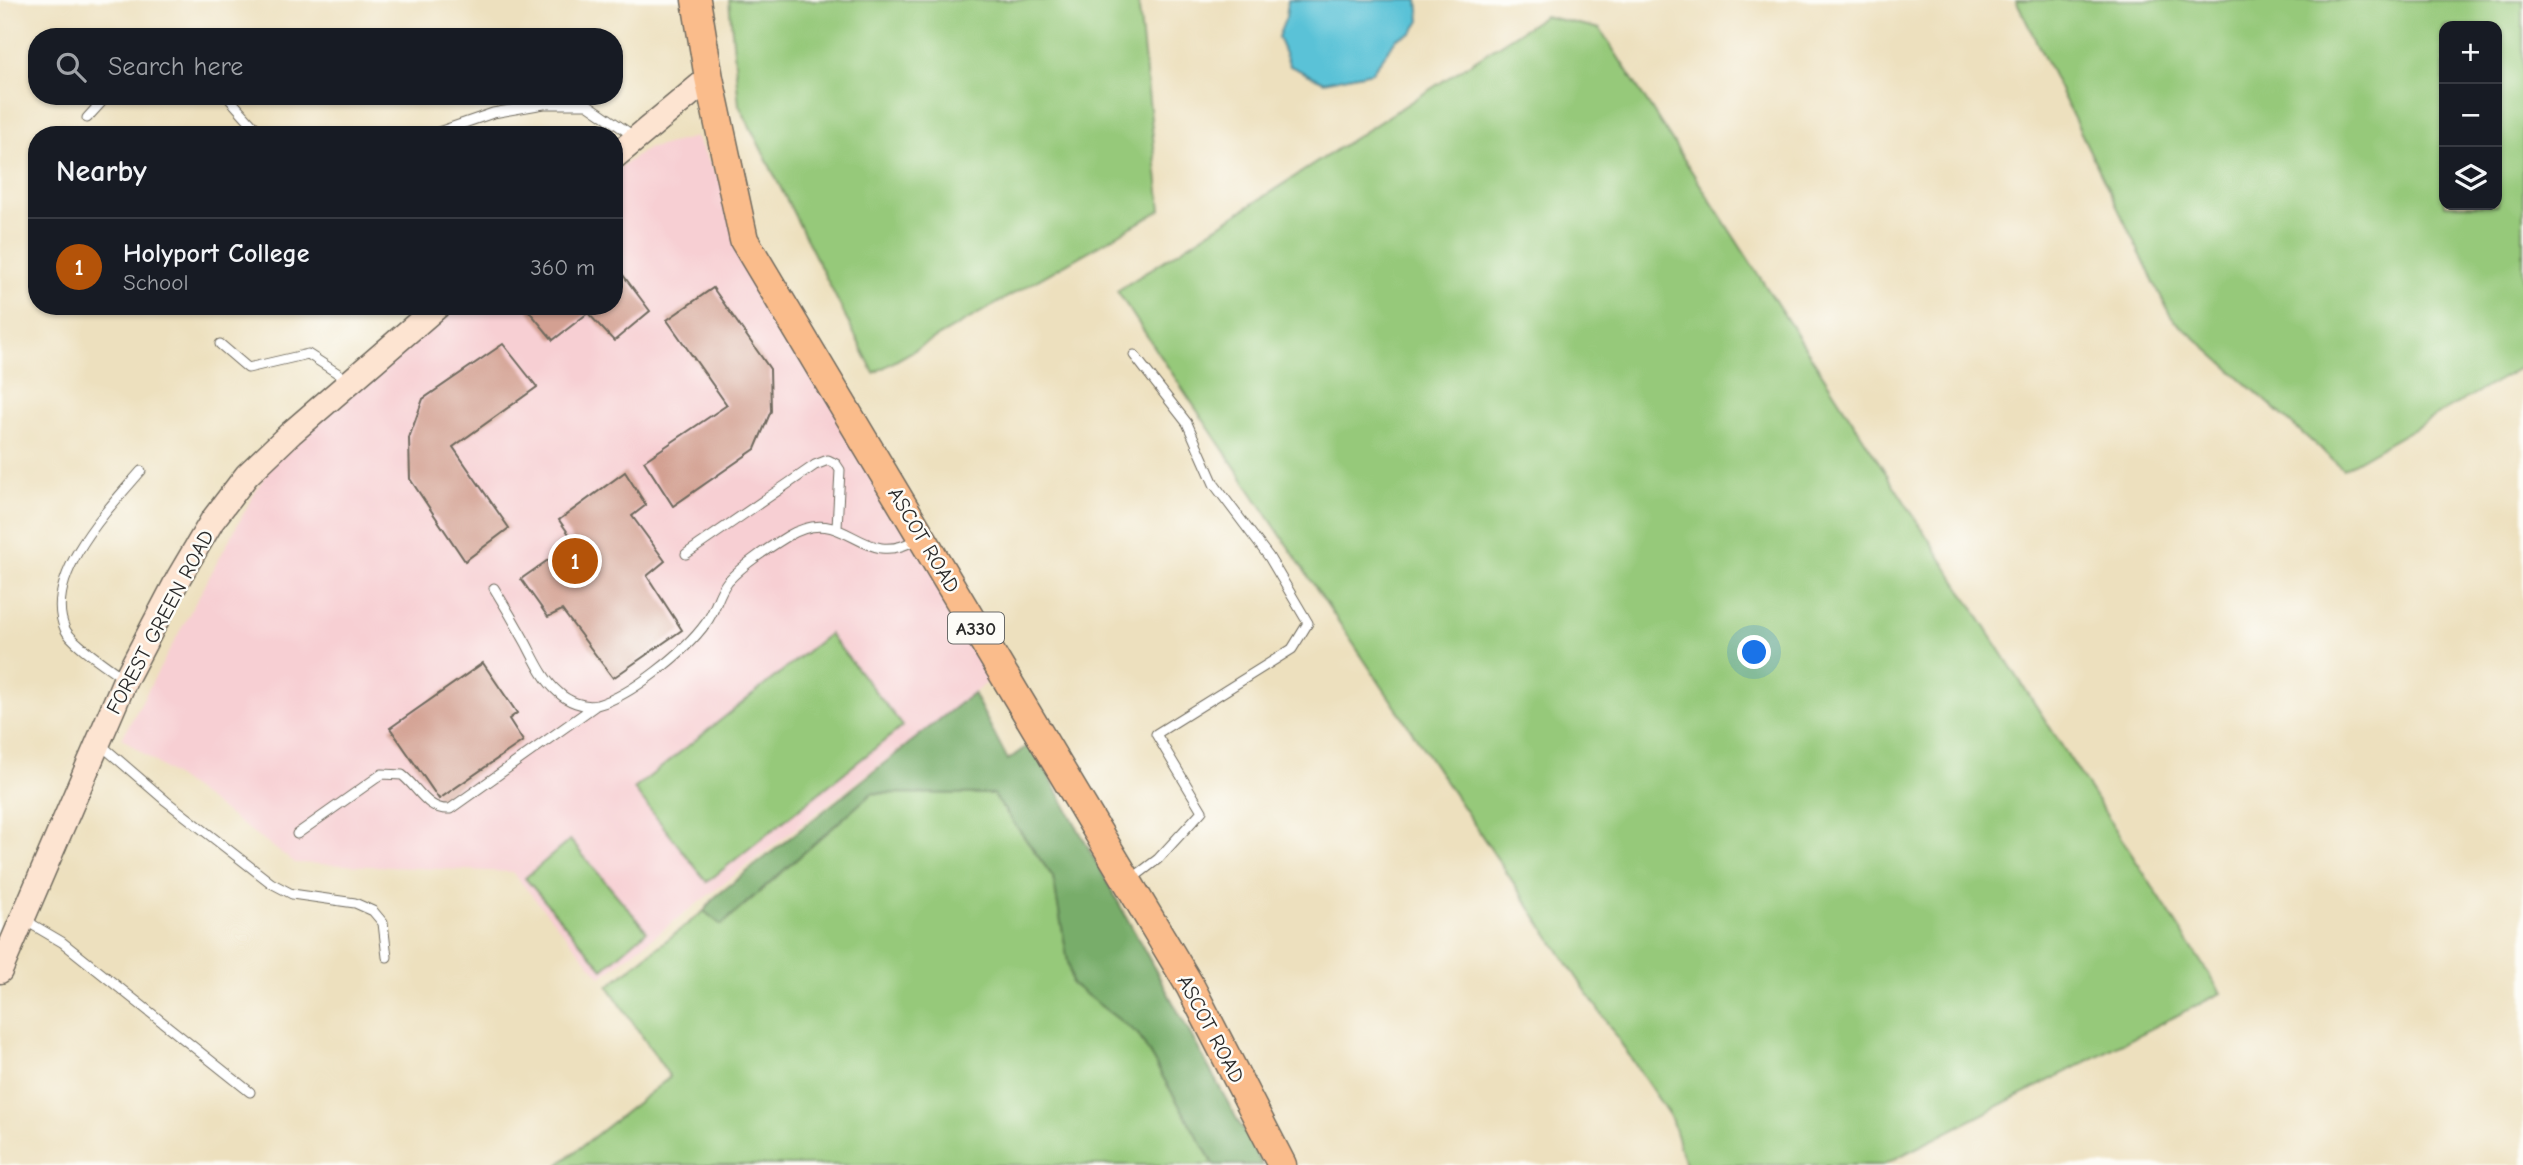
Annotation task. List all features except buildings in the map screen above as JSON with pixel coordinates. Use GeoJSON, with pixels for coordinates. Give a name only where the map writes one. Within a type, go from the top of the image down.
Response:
{"type":"FeatureCollection","features":[{"type":"Feature","properties":{"kind":"main road","name":"ASCOT ROAD"},"geometry":{"type":"LineString","coordinates":[[696,0],[709,78],[744,240],[1190,986],[1282,1165]]}},
{"type":"Feature","properties":{"kind":"main road"},"geometry":{"type":"LineString","coordinates":[[623,150],[709,78]]}},
{"type":"Feature","properties":{"kind":"main road","name":"FOREST GREEN ROAD"},"geometry":{"type":"LineString","coordinates":[[0,971],[125,680],[178,578],[212,521],[247,475],[427,315]]}},
{"type":"Feature","properties":{"kind":"lane"},"geometry":{"type":"LineString","coordinates":[[87,118],[99,105]]}},
{"type":"Feature","properties":{"kind":"lane"},"geometry":{"type":"LineString","coordinates":[[235,105],[254,126]]}},
{"type":"Feature","properties":{"kind":"lane"},"geometry":{"type":"LineString","coordinates":[[456,126],[493,113],[538,105]]}},
{"type":"Feature","properties":{"kind":"lane"},"geometry":{"type":"LineString","coordinates":[[588,105],[619,126]]}},
{"type":"Feature","properties":{"kind":"lane"},"geometry":{"type":"LineString","coordinates":[[623,128],[637,138]]}},
{"type":"Feature","properties":{"kind":"lane"},"geometry":{"type":"LineString","coordinates":[[220,344],[248,368],[307,354],[350,381]]}},
{"type":"Feature","properties":{"kind":"lane"},"geometry":{"type":"LineString","coordinates":[[1128,882],[1158,859],[1202,811],[1156,734],[1292,649],[1308,623],[1269,557],[1214,484],[1187,424],[1134,355]]}},
{"type":"Feature","properties":{"kind":"lane"},"geometry":{"type":"LineString","coordinates":[[686,554],[815,465],[828,460],[840,470],[837,528]]}},
{"type":"Feature","properties":{"kind":"lane"},"geometry":{"type":"LineString","coordinates":[[125,680],[65,632],[59,608],[61,589],[78,553],[107,511],[141,471]]}},
{"type":"Feature","properties":{"kind":"lane"},"geometry":{"type":"LineString","coordinates":[[298,834],[383,774],[402,775],[434,806],[441,810],[450,809],[595,706],[623,693],[671,660],[692,641],[708,621],[726,583],[743,567],[804,528],[837,528],[861,542],[890,550],[921,536]]}},
{"type":"Feature","properties":{"kind":"lane"},"geometry":{"type":"LineString","coordinates":[[494,588],[542,674],[558,693],[574,703],[595,706]]}},
{"type":"Feature","properties":{"kind":"lane"},"geometry":{"type":"LineString","coordinates":[[98,743],[271,883],[292,894],[355,904],[373,911],[383,923],[387,957]]}},
{"type":"Feature","properties":{"kind":"lane"},"geometry":{"type":"LineString","coordinates":[[25,915],[33,925],[62,942],[250,1092]]}},
{"type":"Feature","properties":{"kind":"shaded area"},"geometry":{"type":"Polygon","coordinates":[[[696,137],[996,676],[601,977],[512,872],[295,863],[122,738],[280,446],[434,315],[623,315],[623,165],[647,149],[696,137]]]}},
{"type":"Feature","properties":{"kind":"green space"},"geometry":{"type":"Polygon","coordinates":[[[729,0],[1138,0],[1161,210],[874,373],[739,105],[729,0]]]}},
{"type":"Feature","properties":{"kind":"green space"},"geometry":{"type":"Polygon","coordinates":[[[2016,0],[2523,0],[2523,366],[2343,469],[2171,317],[2016,0]]]}},
{"type":"Feature","properties":{"kind":"green space"},"geometry":{"type":"Polygon","coordinates":[[[1544,16],[1600,29],[2221,993],[1883,1165],[1685,1165],[1671,1118],[1117,291],[1544,16]]]}},
{"type":"Feature","properties":{"kind":"green space"},"geometry":{"type":"Polygon","coordinates":[[[829,634],[903,726],[707,882],[634,789],[829,634]]]}},
{"type":"Feature","properties":{"kind":"green space"},"geometry":{"type":"Polygon","coordinates":[[[973,693],[1008,760],[1031,743],[1262,1165],[1214,1165],[1138,1034],[1072,984],[1053,877],[993,794],[872,793],[721,925],[704,911],[715,897],[973,693]]]}},
{"type":"Feature","properties":{"kind":"green space"},"geometry":{"type":"Polygon","coordinates":[[[872,793],[993,794],[1053,877],[1072,984],[1138,1034],[1214,1165],[558,1165],[670,1077],[608,986],[704,911],[722,925],[872,793]]]}},
{"type":"Feature","properties":{"kind":"green space"},"geometry":{"type":"Polygon","coordinates":[[[570,840],[647,931],[603,969],[525,878],[570,840]]]}},
{"type":"Feature","properties":{"kind":"water"},"geometry":{"type":"Polygon","coordinates":[[[1288,0],[1418,0],[1420,21],[1412,33],[1397,38],[1372,72],[1324,82],[1290,66],[1278,37],[1286,17],[1288,0]]]}},
{"type":"Feature","properties":{"kind":"place","name":"Holyport College"},"geometry":{"type":"Point","coordinates":[575,561]}}]}
